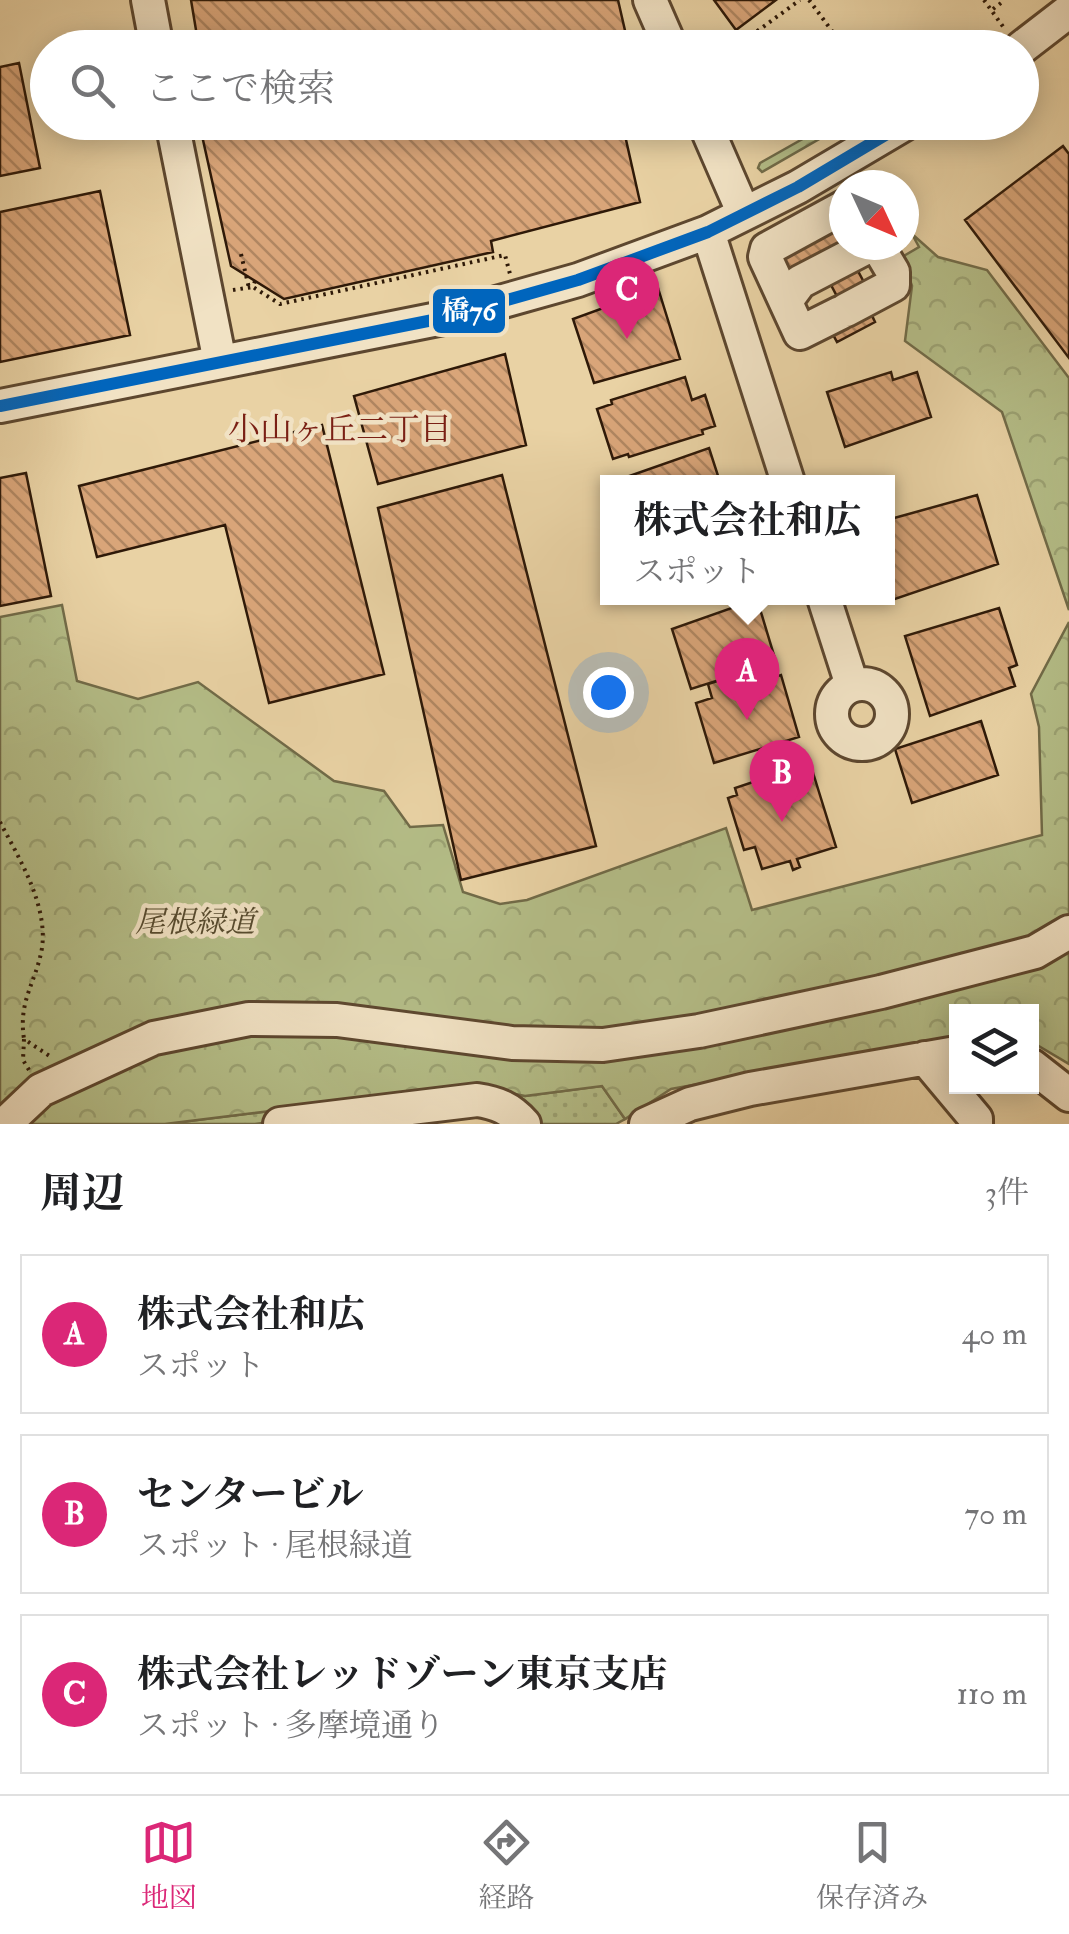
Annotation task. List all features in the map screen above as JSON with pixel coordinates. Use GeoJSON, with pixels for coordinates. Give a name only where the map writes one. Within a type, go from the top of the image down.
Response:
{"type":"FeatureCollection","features":[{"type":"Feature","properties":{"kind":"street"},"geometry":{"type":"LineString","coordinates":[[148,0],[154,30]]}},
{"type":"Feature","properties":{"kind":"street"},"geometry":{"type":"LineString","coordinates":[[650,0],[663,30]]}},
{"type":"Feature","properties":{"kind":"street"},"geometry":{"type":"LineString","coordinates":[[1030,30],[1069,12]]}},
{"type":"Feature","properties":{"kind":"street"},"geometry":{"type":"LineString","coordinates":[[176,140],[220,362]]}},
{"type":"Feature","properties":{"kind":"street"},"geometry":{"type":"LineString","coordinates":[[714,140],[752,210],[780,242]]}},
{"type":"Feature","properties":{"kind":"street"},"geometry":{"type":"LineString","coordinates":[[847,170],[885,140]]}},
{"type":"Feature","properties":{"kind":"street"},"geometry":{"type":"LineString","coordinates":[[0,406],[442,318],[532,294],[646,257],[829,180]]}},
{"type":"Feature","properties":{"kind":"street"},"geometry":{"type":"LineString","coordinates":[[829,216],[767,249],[765,257],[797,290],[838,321],[884,262]]}},
{"type":"Feature","properties":{"kind":"street"},"geometry":{"type":"LineString","coordinates":[[708,232],[786,475]]}},
{"type":"Feature","properties":{"kind":"street"},"geometry":{"type":"LineString","coordinates":[[797,290],[884,262]]}},
{"type":"Feature","properties":{"kind":"street"},"geometry":{"type":"LineString","coordinates":[[826,605],[852,685]]}},
{"type":"Feature","properties":{"kind":"street"},"geometry":{"type":"LineString","coordinates":[[5,1124],[41,1090],[154,1038],[249,1018],[337,1020],[512,1043],[603,1045],[699,1031],[881,992],[1035,952],[1069,932]]}},
{"type":"Feature","properties":{"kind":"street"},"geometry":{"type":"LineString","coordinates":[[646,1124],[698,1114],[750,1089],[941,1055],[976,1124]]}},
{"type":"Feature","properties":{"kind":"street"},"geometry":{"type":"LineString","coordinates":[[1039,1072],[1069,1096]]}},
{"type":"Feature","properties":{"kind":"street"},"geometry":{"type":"LineString","coordinates":[[280,1124],[390,1117],[476,1100],[510,1109],[524,1124]]}},
{"type":"Feature","properties":{"kind":"path"},"geometry":{"type":"LineString","coordinates":[[759,30],[800,0]]}},
{"type":"Feature","properties":{"kind":"path"},"geometry":{"type":"LineString","coordinates":[[809,0],[831,30]]}},
{"type":"Feature","properties":{"kind":"path"},"geometry":{"type":"LineString","coordinates":[[984,0],[1006,30]]}},
{"type":"Feature","properties":{"kind":"path"},"geometry":{"type":"LineString","coordinates":[[991,10],[1005,0]]}},
{"type":"Feature","properties":{"kind":"path"},"geometry":{"type":"LineString","coordinates":[[241,254],[252,285],[280,304],[505,254],[510,274]]}},
{"type":"Feature","properties":{"kind":"path"},"geometry":{"type":"LineString","coordinates":[[233,290],[252,285]]}},
{"type":"Feature","properties":{"kind":"path"},"geometry":{"type":"LineString","coordinates":[[0,822],[27,878],[43,931],[37,967],[24,999],[24,1039]]}},
{"type":"Feature","properties":{"kind":"green space"},"geometry":{"type":"Polygon","coordinates":[[[801,140],[818,140],[762,172],[758,168],[760,163],[801,140]]]}},
{"type":"Feature","properties":{"kind":"green space"},"geometry":{"type":"Polygon","coordinates":[[[919,240],[938,257],[987,270],[1069,378],[1069,610],[1002,412],[905,341],[912,286],[903,260],[919,260],[919,240]]]}},
{"type":"Feature","properties":{"kind":"green space","name":"尾根緑道"},"geometry":{"type":"Polygon","coordinates":[[[62,605],[77,681],[138,699],[198,682],[334,781],[384,791],[410,827],[443,825],[463,892],[500,904],[527,900],[726,828],[752,910],[1042,835],[1039,727],[1031,694],[1069,622],[1069,1064],[1039,1046],[1039,1004],[949,1004],[949,1039],[671,1089],[625,1119],[602,1086],[525,1096],[475,1086],[165,1124],[0,1124],[0,617],[62,605]]]}},
{"type":"Feature","properties":{"kind":"green space"},"geometry":{"type":"Polygon","coordinates":[[[475,1086],[525,1096],[602,1086],[625,1119],[616,1124],[531,1124],[401,1105],[255,1124],[165,1124],[475,1086]]]}},
{"type":"Feature","properties":{"kind":"building"},"geometry":{"type":"Polygon","coordinates":[[[191,0],[618,0],[625,30],[196,30],[191,0]]]}},
{"type":"Feature","properties":{"kind":"building"},"geometry":{"type":"Polygon","coordinates":[[[714,0],[776,0],[736,30],[714,0]]]}},
{"type":"Feature","properties":{"kind":"building"},"geometry":{"type":"Polygon","coordinates":[[[19,63],[30,118],[30,140],[34,140],[40,168],[0,176],[0,67],[19,63]]]}},
{"type":"Feature","properties":{"kind":"building"},"geometry":{"type":"Polygon","coordinates":[[[203,140],[626,140],[640,202],[491,241],[493,252],[284,299],[231,266],[203,140]]]}},
{"type":"Feature","properties":{"kind":"building"},"geometry":{"type":"Polygon","coordinates":[[[1063,146],[1069,154],[1069,358],[965,220],[1063,146]]]}},
{"type":"Feature","properties":{"kind":"building"},"geometry":{"type":"Polygon","coordinates":[[[100,191],[130,335],[0,362],[0,212],[100,191]]]}},
{"type":"Feature","properties":{"kind":"building"},"geometry":{"type":"Polygon","coordinates":[[[829,230],[829,254],[771,287],[760,265],[829,230]]]}},
{"type":"Feature","properties":{"kind":"building"},"geometry":{"type":"Polygon","coordinates":[[[857,269],[868,290],[841,304],[830,283],[857,269]]]}},
{"type":"Feature","properties":{"kind":"building"},"geometry":{"type":"Polygon","coordinates":[[[658,288],[680,359],[594,383],[573,319],[658,288]]]}},
{"type":"Feature","properties":{"kind":"building"},"geometry":{"type":"Polygon","coordinates":[[[868,307],[875,322],[837,342],[829,327],[868,307]]]}},
{"type":"Feature","properties":{"kind":"building"},"geometry":{"type":"Polygon","coordinates":[[[505,354],[526,445],[378,484],[354,396],[505,354]]]}},
{"type":"Feature","properties":{"kind":"building"},"geometry":{"type":"Polygon","coordinates":[[[891,372],[893,380],[917,372],[931,417],[845,447],[827,392],[891,372]]]}},
{"type":"Feature","properties":{"kind":"building"},"geometry":{"type":"Polygon","coordinates":[[[685,377],[692,400],[705,395],[715,426],[702,430],[703,434],[613,459],[597,409],[612,404],[611,400],[685,377]]]}},
{"type":"Feature","properties":{"kind":"building"},"geometry":{"type":"Polygon","coordinates":[[[322,425],[384,674],[269,703],[225,525],[97,557],[79,486],[322,425]]]}},
{"type":"Feature","properties":{"kind":"building"},"geometry":{"type":"Polygon","coordinates":[[[709,448],[718,475],[632,475],[709,448]]]}},
{"type":"Feature","properties":{"kind":"building"},"geometry":{"type":"Polygon","coordinates":[[[26,473],[51,596],[0,606],[0,478],[26,473]]]}},
{"type":"Feature","properties":{"kind":"building"},"geometry":{"type":"Polygon","coordinates":[[[502,475],[596,846],[461,880],[378,508],[502,475]]]}},
{"type":"Feature","properties":{"kind":"building"},"geometry":{"type":"Polygon","coordinates":[[[977,495],[998,564],[895,599],[895,518],[977,495]]]}},
{"type":"Feature","properties":{"kind":"building"},"geometry":{"type":"Polygon","coordinates":[[[740,605],[759,605],[776,662],[691,689],[672,629],[740,605]]]}},
{"type":"Feature","properties":{"kind":"building"},"geometry":{"type":"Polygon","coordinates":[[[999,608],[1017,665],[1009,668],[1015,686],[930,716],[905,636],[999,608]]]}},
{"type":"Feature","properties":{"kind":"building"},"geometry":{"type":"Polygon","coordinates":[[[771,664],[775,677],[781,675],[799,737],[714,763],[696,703],[712,698],[708,684],[771,664]]]}},
{"type":"Feature","properties":{"kind":"building"},"geometry":{"type":"Polygon","coordinates":[[[981,721],[998,775],[912,803],[895,749],[981,721]]]}},
{"type":"Feature","properties":{"kind":"building"},"geometry":{"type":"Polygon","coordinates":[[[810,763],[836,847],[797,859],[800,867],[793,870],[790,861],[762,869],[755,847],[744,850],[728,798],[737,795],[735,788],[810,763]]]}},
{"type":"Feature","properties":{"kind":"transit line","name":"橋76"},"geometry":{"type":"LineString","coordinates":[[0,406],[443,318],[578,280],[708,232],[798,187],[877,140]]}},
{"type":"Feature","properties":{"kind":"place","name":"株式会社レッドゾーン東京支店"},"geometry":{"type":"Point","coordinates":[627,339]}},
{"type":"Feature","properties":{"kind":"place","name":"株式会社和広"},"geometry":{"type":"Point","coordinates":[747,720]}},
{"type":"Feature","properties":{"kind":"place","name":"センタービル"},"geometry":{"type":"Point","coordinates":[782,822]}},
{"type":"Feature","properties":{"kind":"district","name":"小山ヶ丘二丁目"},"geometry":{"type":"Point","coordinates":[340,429]}}]}
